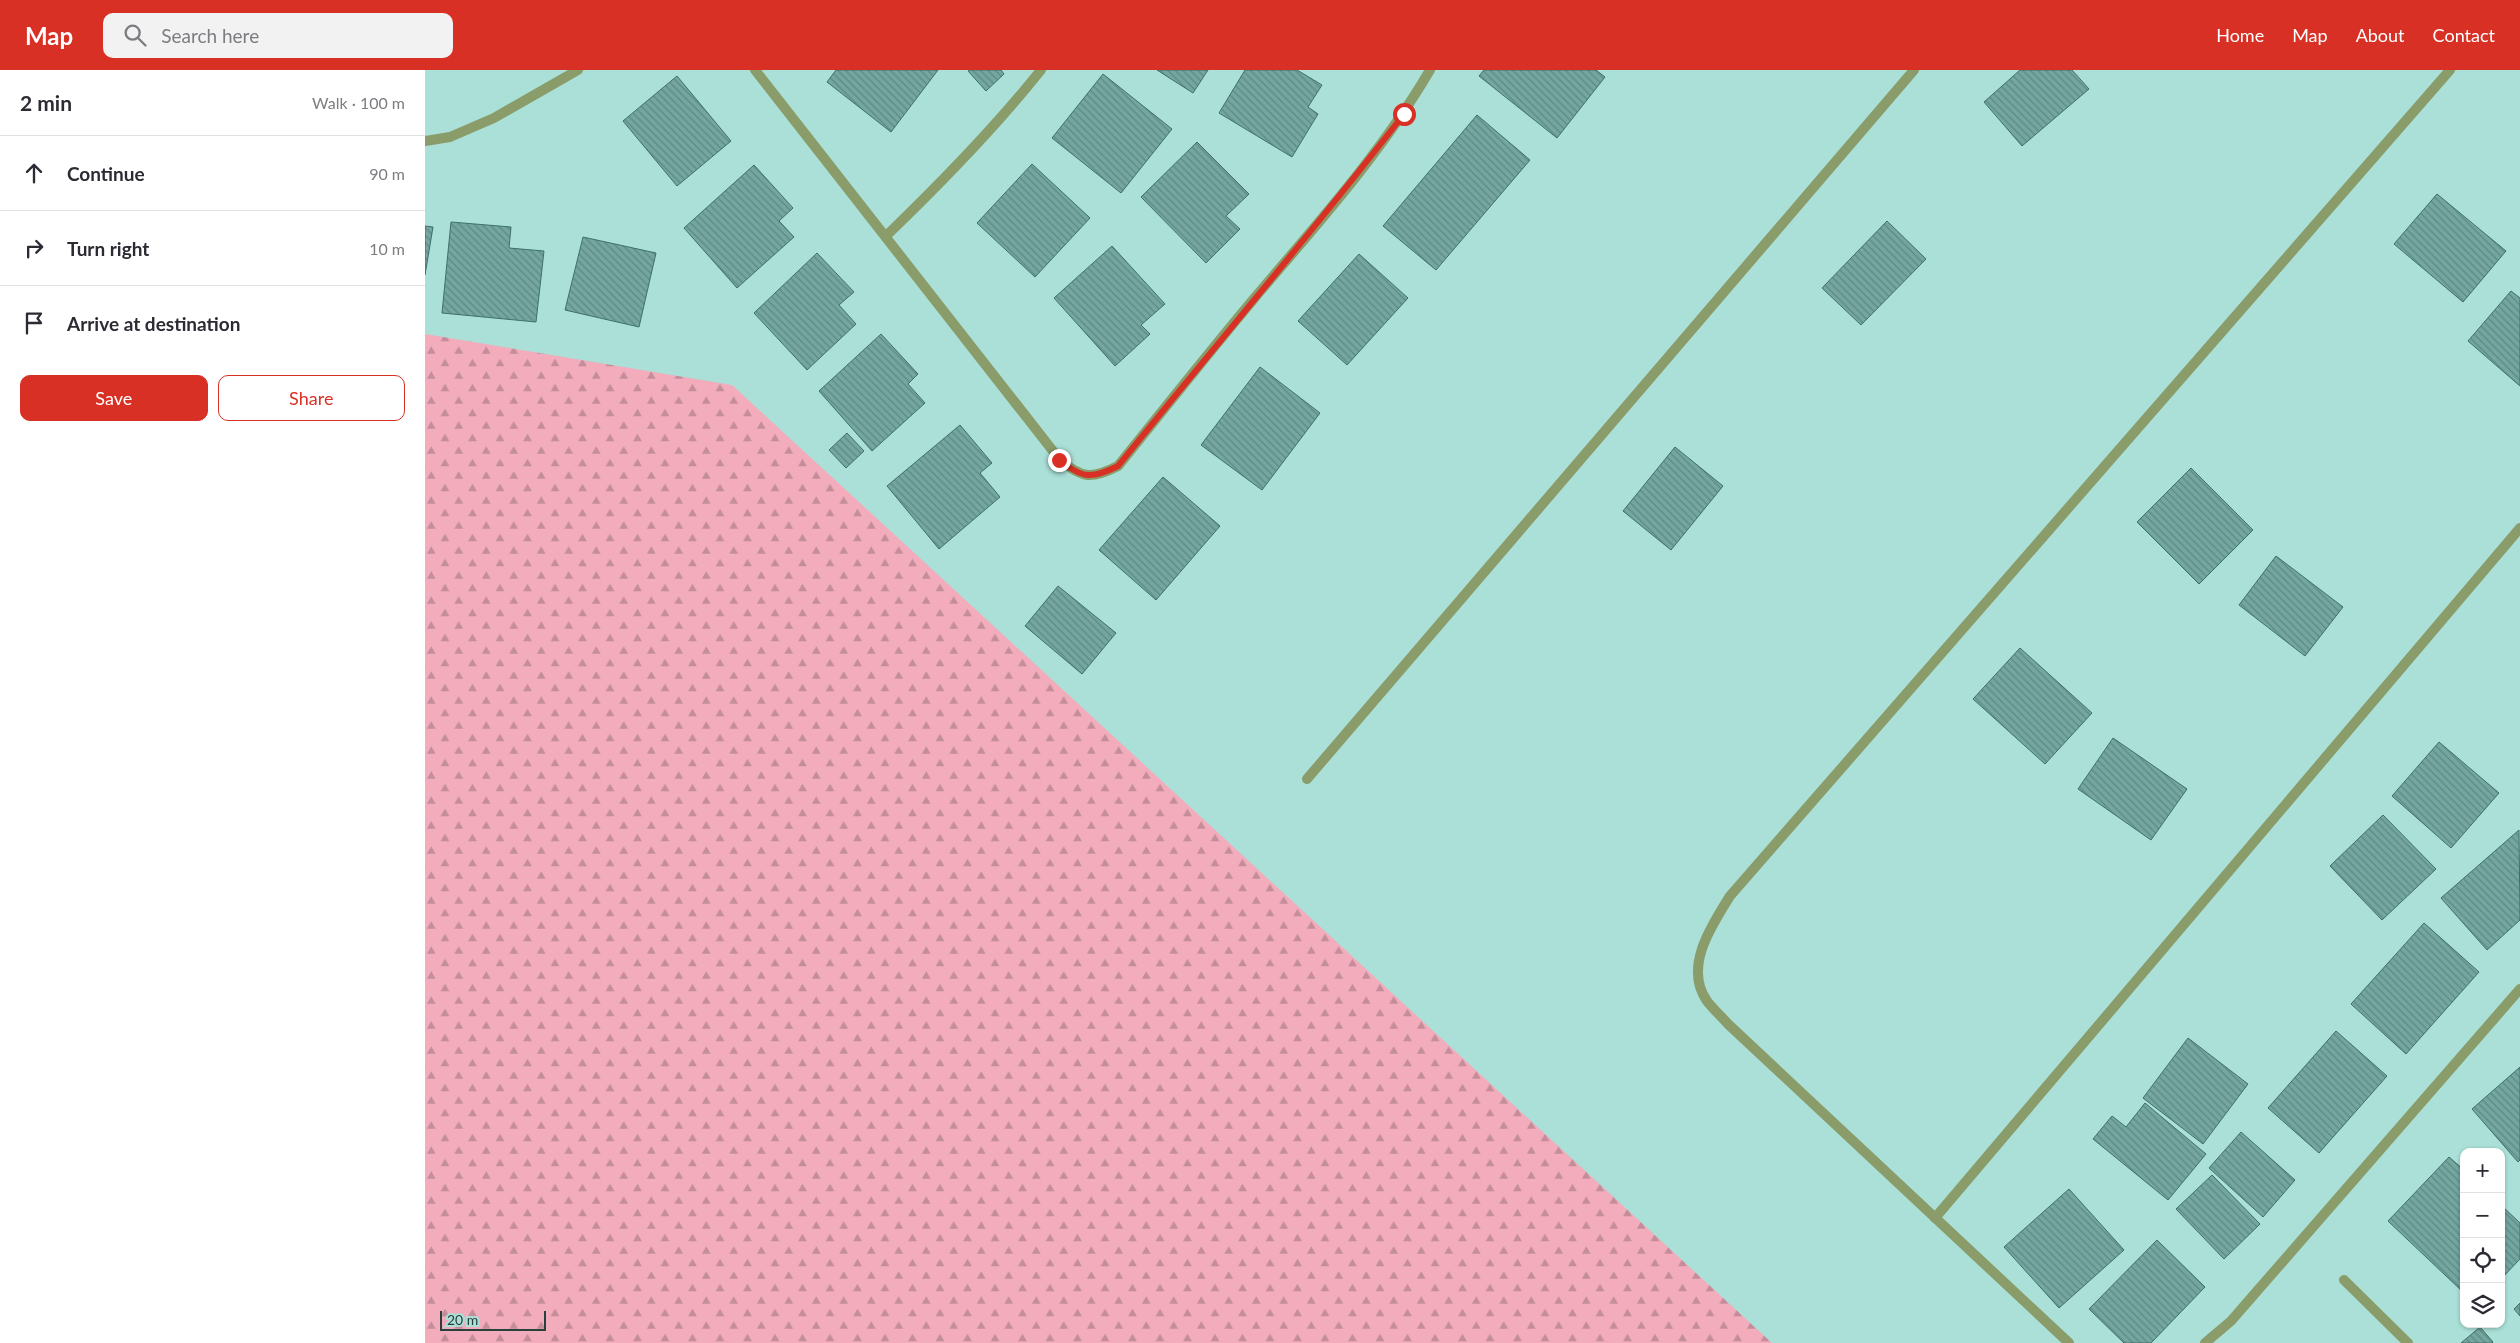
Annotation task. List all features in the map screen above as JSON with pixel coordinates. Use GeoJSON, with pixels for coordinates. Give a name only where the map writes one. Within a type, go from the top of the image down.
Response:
{"type":"FeatureCollection","features":[{"type":"Feature","properties":{"kind":"street"},"geometry":{"type":"LineString","coordinates":[[425,141],[450,137],[494,118],[578,70]]}},
{"type":"Feature","properties":{"kind":"street"},"geometry":{"type":"LineString","coordinates":[[755,70],[1059,460],[1075,473],[1097,476],[1118,466],[1219,341],[1327,213],[1404,114],[1430,70]]}},
{"type":"Feature","properties":{"kind":"street"},"geometry":{"type":"LineString","coordinates":[[885,236],[954,170],[1001,119],[1041,70]]}},
{"type":"Feature","properties":{"kind":"street"},"geometry":{"type":"LineString","coordinates":[[1307,779],[1914,70]]}},
{"type":"Feature","properties":{"kind":"street"},"geometry":{"type":"LineString","coordinates":[[2069,1343],[1728,1024],[1706,1000],[1698,977],[1701,950],[1709,928],[1730,896],[2450,70]]}},
{"type":"Feature","properties":{"kind":"street"},"geometry":{"type":"LineString","coordinates":[[1935,1218],[2520,528]]}},
{"type":"Feature","properties":{"kind":"street"},"geometry":{"type":"LineString","coordinates":[[2205,1343],[2231,1321],[2520,989]]}},
{"type":"Feature","properties":{"kind":"street"},"geometry":{"type":"LineString","coordinates":[[2343,1280],[2408,1343]]}},
{"type":"Feature","properties":{"kind":"green space"},"geometry":{"type":"Polygon","coordinates":[[[425,334],[732,385],[1772,1343],[425,1343],[425,334]]]}},
{"type":"Feature","properties":{"kind":"building"},"geometry":{"type":"Polygon","coordinates":[[[836,70],[938,70],[891,132],[827,82],[836,70]]]}},
{"type":"Feature","properties":{"kind":"building"},"geometry":{"type":"Polygon","coordinates":[[[1001,70],[1004,74],[986,91],[968,71],[1001,70]]]}},
{"type":"Feature","properties":{"kind":"building"},"geometry":{"type":"Polygon","coordinates":[[[1157,70],[1208,70],[1193,93],[1157,70]]]}},
{"type":"Feature","properties":{"kind":"building"},"geometry":{"type":"Polygon","coordinates":[[[1245,70],[1297,70],[1322,85],[1308,107],[1318,114],[1292,157],[1219,113],[1245,70]]]}},
{"type":"Feature","properties":{"kind":"building"},"geometry":{"type":"Polygon","coordinates":[[[1484,70],[1596,70],[1605,77],[1557,138],[1479,76],[1484,70]]]}},
{"type":"Feature","properties":{"kind":"building"},"geometry":{"type":"Polygon","coordinates":[[[2020,70],[2072,70],[2089,89],[2022,146],[1984,102],[2020,70]]]}},
{"type":"Feature","properties":{"kind":"building"},"geometry":{"type":"Polygon","coordinates":[[[1103,74],[1172,129],[1121,193],[1052,138],[1103,74]]]}},
{"type":"Feature","properties":{"kind":"building"},"geometry":{"type":"Polygon","coordinates":[[[677,76],[731,141],[677,186],[623,121],[677,76]]]}},
{"type":"Feature","properties":{"kind":"building"},"geometry":{"type":"Polygon","coordinates":[[[1477,115],[1530,160],[1436,270],[1383,226],[1477,115]]]}},
{"type":"Feature","properties":{"kind":"building"},"geometry":{"type":"Polygon","coordinates":[[[1197,142],[1249,194],[1226,216],[1240,229],[1206,263],[1141,197],[1197,142]]]}},
{"type":"Feature","properties":{"kind":"building"},"geometry":{"type":"Polygon","coordinates":[[[1032,164],[1090,218],[1035,277],[977,223],[1032,164]]]}},
{"type":"Feature","properties":{"kind":"building"},"geometry":{"type":"Polygon","coordinates":[[[754,165],[793,208],[779,221],[794,237],[737,288],[684,228],[754,165]]]}},
{"type":"Feature","properties":{"kind":"building"},"geometry":{"type":"Polygon","coordinates":[[[2437,194],[2506,251],[2463,302],[2394,244],[2437,194]]]}},
{"type":"Feature","properties":{"kind":"building"},"geometry":{"type":"Polygon","coordinates":[[[1887,221],[1926,259],[1861,325],[1822,288],[1887,221]]]}},
{"type":"Feature","properties":{"kind":"building"},"geometry":{"type":"Polygon","coordinates":[[[451,222],[511,227],[509,248],[544,251],[536,322],[442,313],[451,222]]]}},
{"type":"Feature","properties":{"kind":"building"},"geometry":{"type":"Polygon","coordinates":[[[425,226],[433,227],[425,275],[425,226]]]}},
{"type":"Feature","properties":{"kind":"building"},"geometry":{"type":"Polygon","coordinates":[[[583,237],[656,253],[639,327],[565,310],[583,237]]]}},
{"type":"Feature","properties":{"kind":"building"},"geometry":{"type":"Polygon","coordinates":[[[1112,246],[1165,304],[1141,325],[1150,334],[1115,366],[1054,298],[1112,246]]]}},
{"type":"Feature","properties":{"kind":"building"},"geometry":{"type":"Polygon","coordinates":[[[817,253],[854,292],[839,305],[856,324],[807,370],[754,313],[817,253]]]}},
{"type":"Feature","properties":{"kind":"building"},"geometry":{"type":"Polygon","coordinates":[[[1359,254],[1408,298],[1347,365],[1298,321],[1359,254]]]}},
{"type":"Feature","properties":{"kind":"building"},"geometry":{"type":"Polygon","coordinates":[[[2511,291],[2520,298],[2520,386],[2468,341],[2511,291]]]}},
{"type":"Feature","properties":{"kind":"building"},"geometry":{"type":"Polygon","coordinates":[[[881,334],[918,374],[908,384],[925,403],[872,451],[819,391],[881,334]]]}},
{"type":"Feature","properties":{"kind":"building"},"geometry":{"type":"Polygon","coordinates":[[[1260,367],[1320,413],[1262,490],[1201,445],[1260,367]]]}},
{"type":"Feature","properties":{"kind":"building"},"geometry":{"type":"Polygon","coordinates":[[[960,425],[992,463],[980,473],[1000,497],[939,549],[887,486],[960,425]]]}},
{"type":"Feature","properties":{"kind":"building"},"geometry":{"type":"Polygon","coordinates":[[[847,433],[864,451],[846,468],[829,450],[847,433]]]}},
{"type":"Feature","properties":{"kind":"building"},"geometry":{"type":"Polygon","coordinates":[[[1675,447],[1723,486],[1671,550],[1623,511],[1675,447]]]}},
{"type":"Feature","properties":{"kind":"building"},"geometry":{"type":"Polygon","coordinates":[[[2191,468],[2253,530],[2199,584],[2137,522],[2191,468]]]}},
{"type":"Feature","properties":{"kind":"building"},"geometry":{"type":"Polygon","coordinates":[[[1163,477],[1220,526],[1156,600],[1099,550],[1163,477]]]}},
{"type":"Feature","properties":{"kind":"building"},"geometry":{"type":"Polygon","coordinates":[[[2276,556],[2343,607],[2305,656],[2239,605],[2276,556]]]}},
{"type":"Feature","properties":{"kind":"building"},"geometry":{"type":"Polygon","coordinates":[[[1058,586],[1116,633],[1082,674],[1025,626],[1058,586]]]}},
{"type":"Feature","properties":{"kind":"building"},"geometry":{"type":"Polygon","coordinates":[[[2020,648],[2092,713],[2045,764],[1973,699],[2020,648]]]}},
{"type":"Feature","properties":{"kind":"building"},"geometry":{"type":"Polygon","coordinates":[[[2113,738],[2187,789],[2151,840],[2078,789],[2113,738]]]}},
{"type":"Feature","properties":{"kind":"building"},"geometry":{"type":"Polygon","coordinates":[[[2439,742],[2499,793],[2451,848],[2392,796],[2439,742]]]}},
{"type":"Feature","properties":{"kind":"building"},"geometry":{"type":"Polygon","coordinates":[[[2383,815],[2436,869],[2382,920],[2330,866],[2383,815]]]}},
{"type":"Feature","properties":{"kind":"building"},"geometry":{"type":"Polygon","coordinates":[[[2519,830],[2520,920],[2487,950],[2441,898],[2519,830]]]}},
{"type":"Feature","properties":{"kind":"building"},"geometry":{"type":"Polygon","coordinates":[[[2424,923],[2479,972],[2406,1054],[2351,1004],[2424,923]]]}},
{"type":"Feature","properties":{"kind":"building"},"geometry":{"type":"Polygon","coordinates":[[[2336,1031],[2387,1076],[2319,1153],[2268,1108],[2336,1031]]]}},
{"type":"Feature","properties":{"kind":"building"},"geometry":{"type":"Polygon","coordinates":[[[2188,1038],[2248,1084],[2203,1144],[2143,1098],[2188,1038]]]}},
{"type":"Feature","properties":{"kind":"building"},"geometry":{"type":"Polygon","coordinates":[[[2520,1067],[2520,1160],[2518,1162],[2472,1109],[2520,1067]]]}},
{"type":"Feature","properties":{"kind":"building"},"geometry":{"type":"Polygon","coordinates":[[[2145,1103],[2206,1154],[2168,1200],[2093,1139],[2112,1116],[2126,1127],[2145,1103]]]}},
{"type":"Feature","properties":{"kind":"building"},"geometry":{"type":"Polygon","coordinates":[[[2241,1132],[2295,1180],[2263,1217],[2209,1168],[2241,1132]]]}},
{"type":"Feature","properties":{"kind":"building"},"geometry":{"type":"Polygon","coordinates":[[[2449,1157],[2460,1167],[2460,1289],[2388,1221],[2449,1157]]]}},
{"type":"Feature","properties":{"kind":"building"},"geometry":{"type":"Polygon","coordinates":[[[2212,1175],[2260,1224],[2224,1259],[2176,1209],[2212,1175]]]}},
{"type":"Feature","properties":{"kind":"building"},"geometry":{"type":"Polygon","coordinates":[[[2069,1189],[2124,1250],[2059,1308],[2004,1247],[2069,1189]]]}},
{"type":"Feature","properties":{"kind":"building"},"geometry":{"type":"Polygon","coordinates":[[[2505,1209],[2520,1223],[2520,1259],[2505,1275],[2505,1209]]]}},
{"type":"Feature","properties":{"kind":"building"},"geometry":{"type":"Polygon","coordinates":[[[2157,1240],[2205,1287],[2151,1343],[2124,1343],[2089,1309],[2157,1240]]]}},
{"type":"Feature","properties":{"kind":"building"},"geometry":{"type":"Polygon","coordinates":[[[2520,1303],[2520,1316],[2514,1309],[2520,1303]]]}},
{"type":"Feature","properties":{"kind":"building"},"geometry":{"type":"Polygon","coordinates":[[[2479,1328],[2493,1342],[2492,1343],[2461,1343],[2479,1328]]]}},
{"type":"Feature","properties":{"kind":"route"},"geometry":{"type":"LineString","coordinates":[[1059,460],[1075,473],[1097,476],[1118,466],[1219,341],[1327,213],[1404,114]]}}]}
